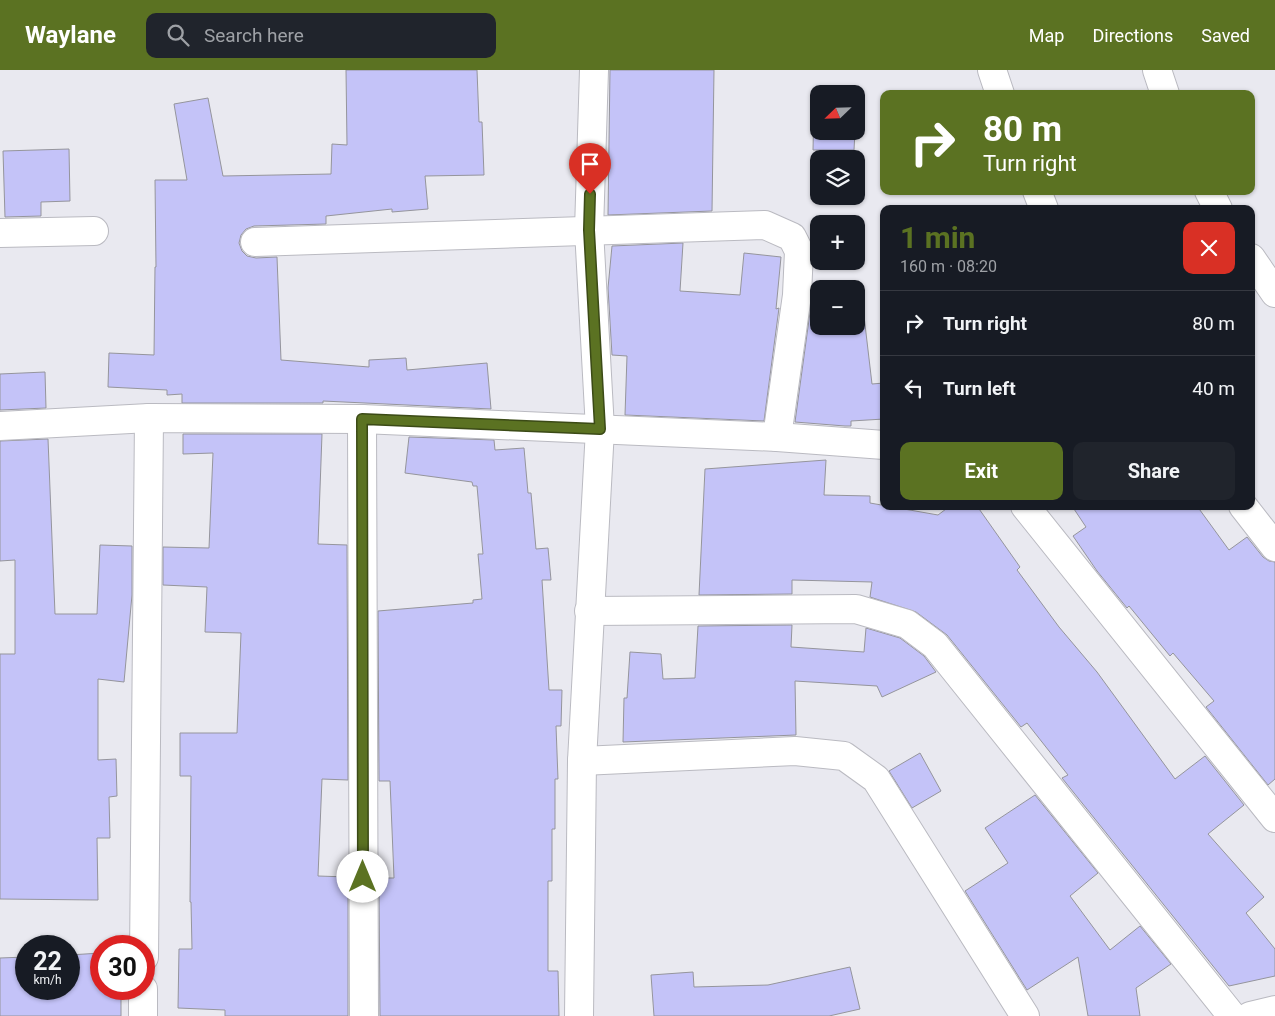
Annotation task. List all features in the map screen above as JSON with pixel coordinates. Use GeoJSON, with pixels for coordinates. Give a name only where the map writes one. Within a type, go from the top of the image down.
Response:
{"type":"FeatureCollection","features":[{"type":"Feature","properties":{"kind":"street"},"geometry":{"type":"LineString","coordinates":[[579,1016],[582,761],[600,429],[589,230],[594,70]]}},
{"type":"Feature","properties":{"kind":"street"},"geometry":{"type":"LineString","coordinates":[[992,70],[999,90]]}},
{"type":"Feature","properties":{"kind":"street"},"geometry":{"type":"LineString","coordinates":[[1157,70],[1164,90]]}},
{"type":"Feature","properties":{"kind":"street"},"geometry":{"type":"LineString","coordinates":[[255,242],[765,225],[792,237],[799,251],[797,295],[777,437]]}},
{"type":"Feature","properties":{"kind":"street"},"geometry":{"type":"LineString","coordinates":[[0,233],[94,231]]}},
{"type":"Feature","properties":{"kind":"street"},"geometry":{"type":"LineString","coordinates":[[1255,264],[1275,293]]}},
{"type":"Feature","properties":{"kind":"street"},"geometry":{"type":"LineString","coordinates":[[0,426],[148,418],[362,419],[777,437],[880,445]]}},
{"type":"Feature","properties":{"kind":"street"},"geometry":{"type":"LineString","coordinates":[[144,935],[148,418]]}},
{"type":"Feature","properties":{"kind":"street"},"geometry":{"type":"LineString","coordinates":[[362,419],[364,1016]]}},
{"type":"Feature","properties":{"kind":"street"},"geometry":{"type":"LineString","coordinates":[[1028,510],[1275,818]]}},
{"type":"Feature","properties":{"kind":"street"},"geometry":{"type":"LineString","coordinates":[[1246,510],[1275,547]]}},
{"type":"Feature","properties":{"kind":"street"},"geometry":{"type":"LineString","coordinates":[[590,611],[856,608],[907,624],[935,645],[1232,1016]]}},
{"type":"Feature","properties":{"kind":"street"},"geometry":{"type":"LineString","coordinates":[[582,761],[795,751],[844,756],[876,779],[1025,1016]]}},
{"type":"Feature","properties":{"kind":"street"},"geometry":{"type":"LineString","coordinates":[[143,1016],[144,1000]]}},
{"type":"Feature","properties":{"kind":"street"},"geometry":{"type":"LineString","coordinates":[[1250,1016],[1275,1010]]}},
{"type":"Feature","properties":{"kind":"building"},"geometry":{"type":"Polygon","coordinates":[[[346,70],[477,70],[479,122],[482,122],[484,175],[425,176],[428,209],[392,212],[392,209],[326,216],[326,224],[254,226],[246,229],[241,235],[239,243],[242,251],[247,256],[256,258],[277,257],[281,360],[369,367],[369,360],[406,358],[407,370],[487,363],[491,409],[323,401],[323,403],[182,403],[182,394],[167,395],[167,390],[108,387],[109,353],[154,355],[155,180],[187,180],[174,104],[208,98],[223,176],[331,174],[332,144],[347,145],[346,70]]]}},
{"type":"Feature","properties":{"kind":"building"},"geometry":{"type":"Polygon","coordinates":[[[610,70],[714,70],[712,211],[608,215],[610,70]]]}},
{"type":"Feature","properties":{"kind":"building"},"geometry":{"type":"Polygon","coordinates":[[[813,140],[855,140],[854,150],[813,150],[813,140]]]}},
{"type":"Feature","properties":{"kind":"building"},"geometry":{"type":"Polygon","coordinates":[[[69,149],[70,201],[41,202],[41,216],[5,217],[3,151],[69,149]]]}},
{"type":"Feature","properties":{"kind":"building"},"geometry":{"type":"Polygon","coordinates":[[[683,243],[680,291],[740,295],[744,253],[781,257],[776,309],[779,308],[764,421],[625,415],[627,356],[612,355],[608,288],[612,246],[683,243]]]}},
{"type":"Feature","properties":{"kind":"building"},"geometry":{"type":"Polygon","coordinates":[[[810,312],[810,335],[865,335],[865,324],[872,384],[880,383],[880,419],[851,421],[851,426],[795,422],[810,312]]]}},
{"type":"Feature","properties":{"kind":"building"},"geometry":{"type":"Polygon","coordinates":[[[45,372],[46,408],[0,410],[0,374],[45,372]]]}},
{"type":"Feature","properties":{"kind":"building"},"geometry":{"type":"Polygon","coordinates":[[[183,434],[322,434],[318,544],[347,545],[348,780],[322,779],[318,876],[348,877],[348,1016],[225,1016],[225,1010],[178,1008],[179,949],[192,949],[190,902],[191,776],[180,776],[180,733],[237,733],[241,633],[205,632],[207,587],[163,585],[163,547],[209,548],[213,453],[183,454],[183,434]]]}},
{"type":"Feature","properties":{"kind":"building"},"geometry":{"type":"Polygon","coordinates":[[[409,437],[494,440],[495,450],[524,448],[528,493],[531,493],[536,549],[548,548],[551,580],[542,580],[549,690],[562,690],[561,726],[556,726],[558,779],[555,779],[555,829],[552,829],[552,881],[548,881],[548,971],[558,971],[559,1016],[380,1016],[379,878],[394,878],[390,781],[379,781],[378,611],[473,603],[473,600],[482,599],[478,554],[483,554],[477,486],[473,486],[472,482],[405,473],[409,437]]]}},
{"type":"Feature","properties":{"kind":"building"},"geometry":{"type":"Polygon","coordinates":[[[48,439],[55,614],[97,614],[100,545],[132,546],[132,595],[124,682],[98,679],[98,760],[116,759],[117,796],[109,797],[110,838],[97,838],[98,900],[0,899],[0,654],[15,654],[15,560],[0,561],[0,441],[48,439]]]}},
{"type":"Feature","properties":{"kind":"building"},"geometry":{"type":"Polygon","coordinates":[[[826,460],[824,495],[870,496],[870,503],[880,505],[880,510],[910,510],[938,515],[945,510],[980,510],[1020,567],[1017,570],[1059,627],[1097,672],[1175,779],[1205,756],[1244,805],[1208,834],[1264,897],[1246,913],[1275,949],[1275,976],[1229,986],[1062,778],[1068,775],[1027,723],[1021,727],[947,635],[916,612],[870,597],[872,582],[792,580],[792,594],[699,595],[705,469],[826,460]]]}},
{"type":"Feature","properties":{"kind":"building"},"geometry":{"type":"Polygon","coordinates":[[[1075,510],[1200,510],[1229,550],[1247,537],[1263,557],[1275,562],[1275,779],[1268,785],[1206,707],[1214,701],[1173,653],[1170,656],[1097,571],[1073,536],[1086,527],[1075,510]]]}},
{"type":"Feature","properties":{"kind":"building"},"geometry":{"type":"Polygon","coordinates":[[[792,625],[791,647],[864,652],[866,628],[900,638],[924,656],[936,672],[882,697],[877,686],[795,681],[796,735],[623,742],[624,698],[627,698],[630,652],[661,654],[663,679],[695,678],[698,626],[792,625]]]}},
{"type":"Feature","properties":{"kind":"building"},"geometry":{"type":"Polygon","coordinates":[[[920,753],[941,791],[912,808],[889,771],[920,753]]]}},
{"type":"Feature","properties":{"kind":"building"},"geometry":{"type":"Polygon","coordinates":[[[1035,795],[1098,873],[1070,896],[1110,950],[1140,926],[1171,964],[1136,988],[1140,1016],[1088,1016],[1078,957],[1027,990],[965,891],[1008,863],[985,828],[1035,795]]]}},
{"type":"Feature","properties":{"kind":"building"},"geometry":{"type":"Polygon","coordinates":[[[80,954],[90,954],[90,1000],[121,1000],[121,1016],[0,1016],[0,958],[15,957],[15,1000],[80,1000],[80,954]]]}},
{"type":"Feature","properties":{"kind":"building"},"geometry":{"type":"Polygon","coordinates":[[[850,967],[860,1009],[829,1016],[654,1016],[651,975],[693,972],[694,987],[768,985],[850,967]]]}},
{"type":"Feature","properties":{"kind":"route"},"geometry":{"type":"LineString","coordinates":[[363,877],[362,419],[600,429],[589,230],[590,194]]}}]}
